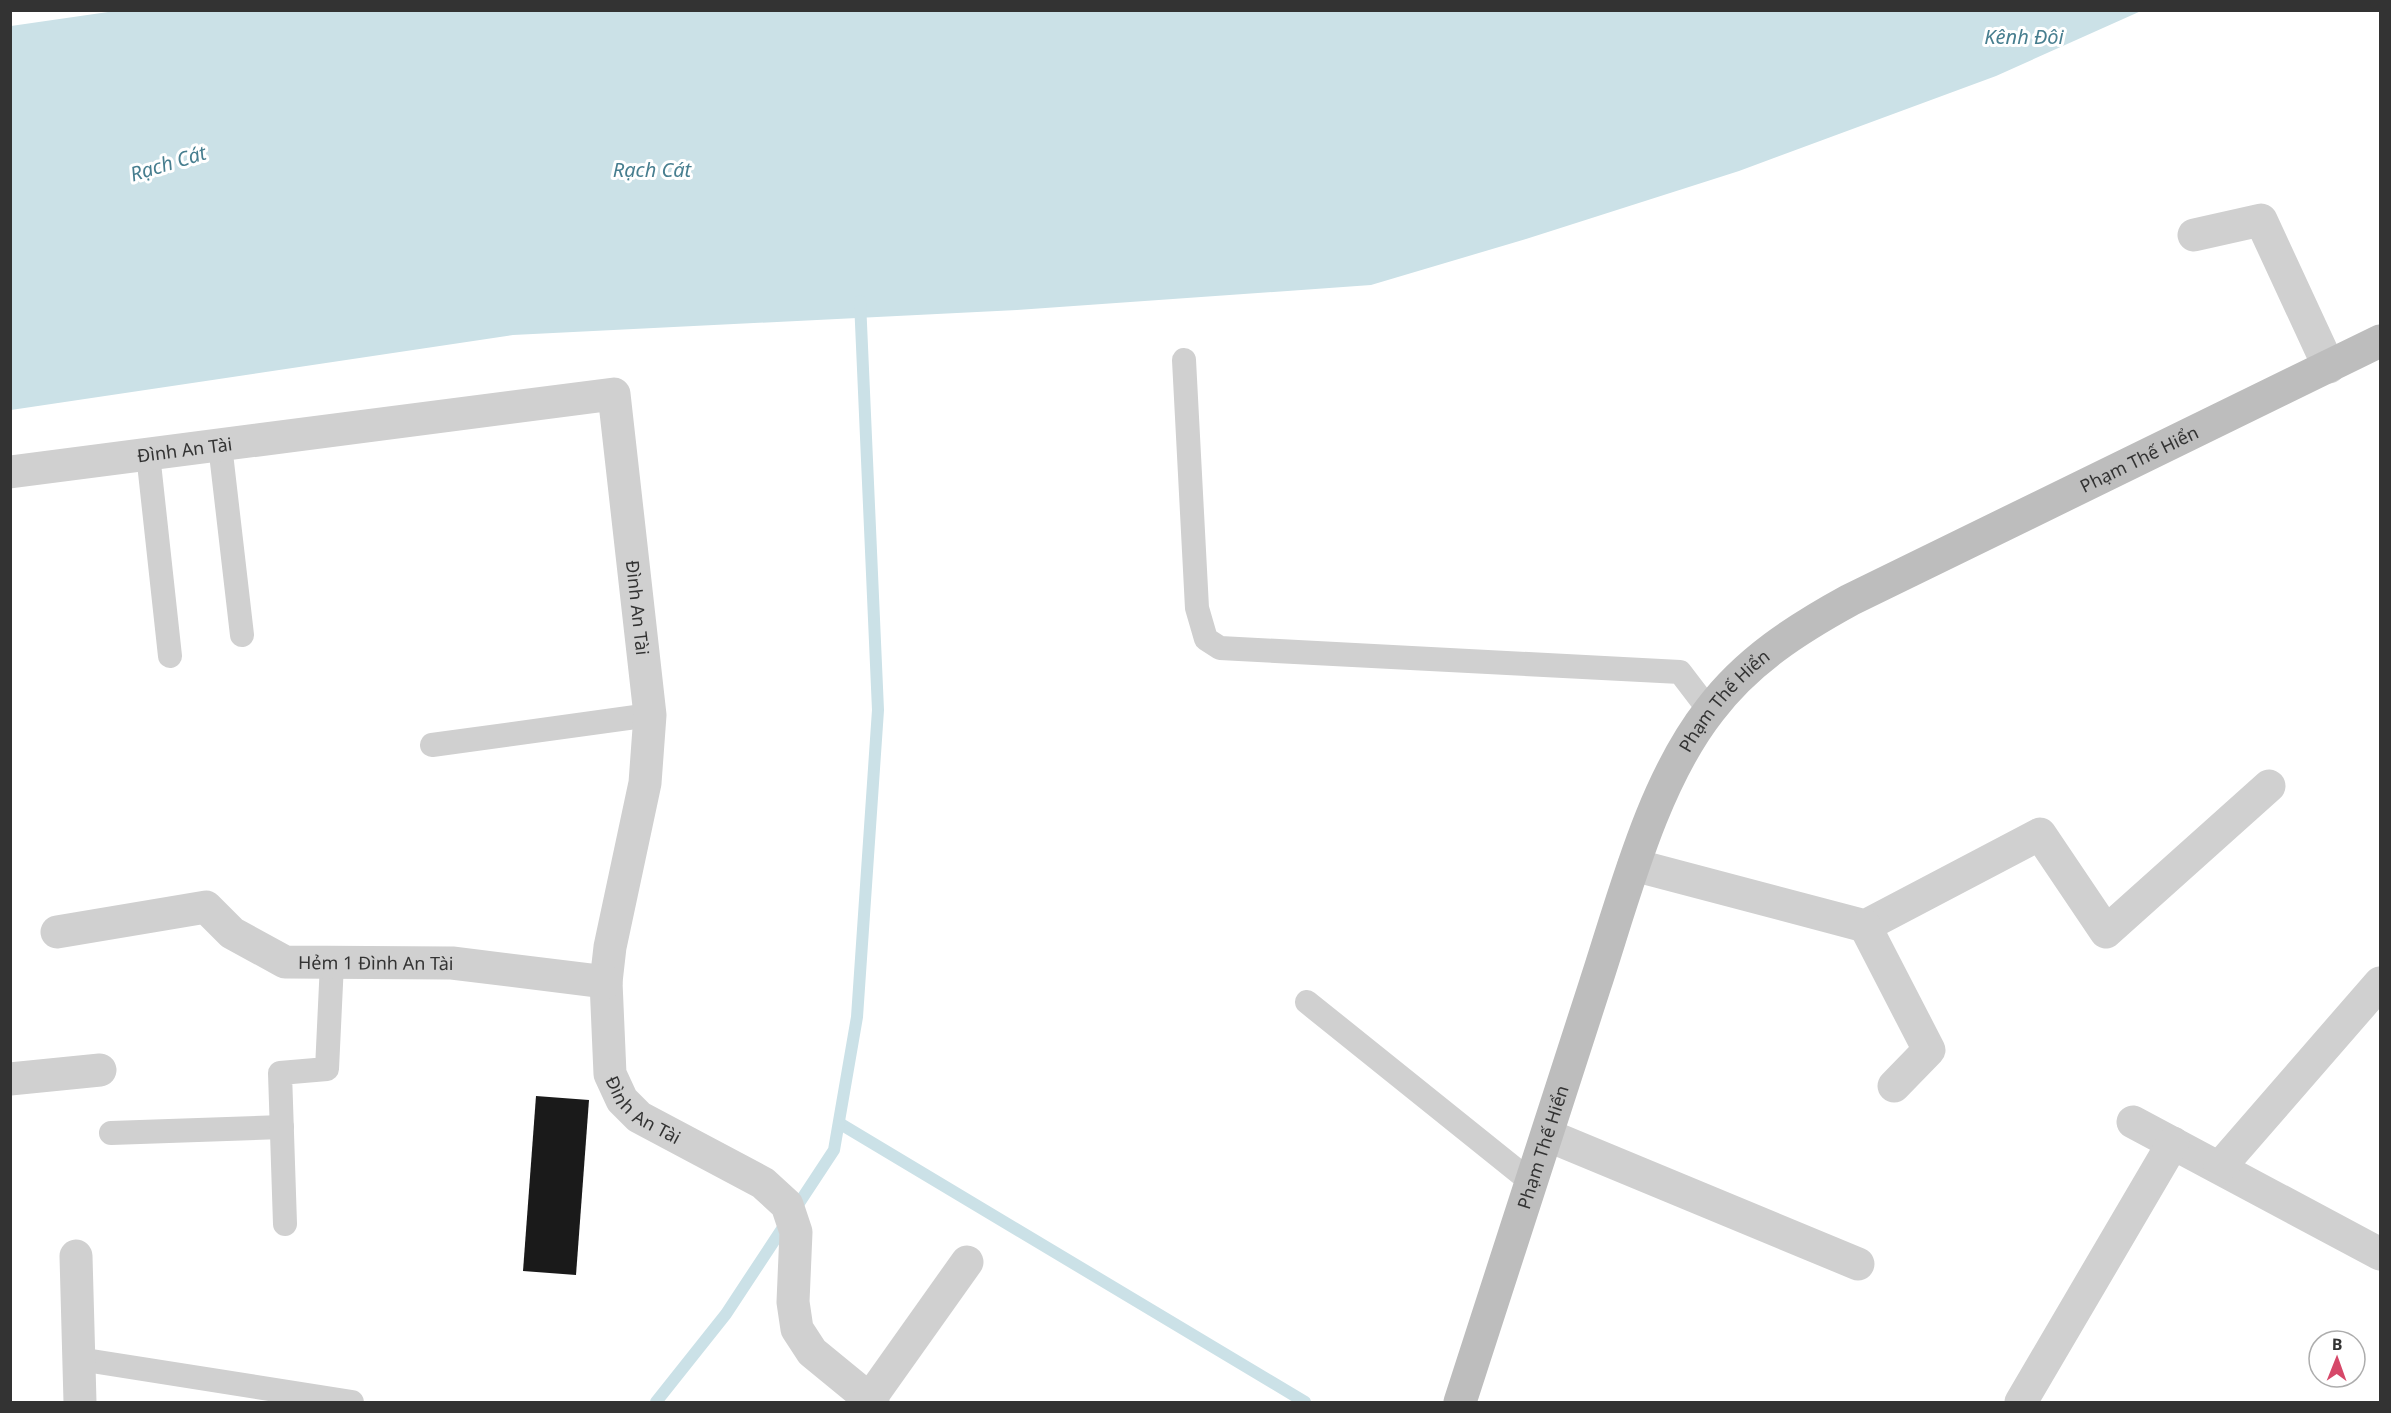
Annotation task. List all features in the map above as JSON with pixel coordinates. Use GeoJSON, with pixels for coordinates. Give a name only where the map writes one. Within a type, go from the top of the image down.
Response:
{"type":"FeatureCollection","features":[{"type":"Feature","properties":{"kind":"main road","name":"Phạm Thế Hiển"},"geometry":{"type":"LineString","coordinates":[[1460,1402],[1635,865],[1670,774],[1709,710],[1750,664],[1800,628],[1840,605],[2380,341]]}},
{"type":"Feature","properties":{"kind":"street"},"geometry":{"type":"LineString","coordinates":[[2194,236],[2260,220],[2329,367]]}},
{"type":"Feature","properties":{"kind":"street","name":"Đình An Tài"},"geometry":{"type":"LineString","coordinates":[[10,472],[614,394],[650,715],[645,783],[610,947],[606,981],[610,1074],[622,1100],[639,1117],[763,1183],[787,1205],[796,1232],[793,1302],[797,1329],[812,1352],[871,1401]]}},
{"type":"Feature","properties":{"kind":"street"},"geometry":{"type":"LineString","coordinates":[[1635,865],[1865,926],[2040,834],[2106,932],[2269,786]]}},
{"type":"Feature","properties":{"kind":"street","name":"Hẻm 1 Đình An Tài"},"geometry":{"type":"LineString","coordinates":[[57,932],[206,907],[232,933],[285,962],[452,963],[606,981]]}},
{"type":"Feature","properties":{"kind":"street"},"geometry":{"type":"LineString","coordinates":[[1865,926],[1929,1050],[1894,1086]]}},
{"type":"Feature","properties":{"kind":"street"},"geometry":{"type":"LineString","coordinates":[[2220,1167],[2380,983]]}},
{"type":"Feature","properties":{"kind":"street"},"geometry":{"type":"LineString","coordinates":[[10,1079],[100,1070]]}},
{"type":"Feature","properties":{"kind":"street"},"geometry":{"type":"LineString","coordinates":[[2133,1122],[2380,1254]]}},
{"type":"Feature","properties":{"kind":"street"},"geometry":{"type":"LineString","coordinates":[[1547,1134],[1858,1264]]}},
{"type":"Feature","properties":{"kind":"street"},"geometry":{"type":"LineString","coordinates":[[2021,1402],[2173,1143]]}},
{"type":"Feature","properties":{"kind":"street"},"geometry":{"type":"LineString","coordinates":[[76,1256],[80,1402]]}},
{"type":"Feature","properties":{"kind":"street"},"geometry":{"type":"LineString","coordinates":[[871,1401],[967,1262]]}},
{"type":"Feature","properties":{"kind":"lane"},"geometry":{"type":"LineString","coordinates":[[1184,360],[1197,608],[1206,639],[1220,648],[1680,672],[1709,710]]}},
{"type":"Feature","properties":{"kind":"lane"},"geometry":{"type":"LineString","coordinates":[[220,445],[242,635]]}},
{"type":"Feature","properties":{"kind":"lane"},"geometry":{"type":"LineString","coordinates":[[148,454],[170,656]]}},
{"type":"Feature","properties":{"kind":"lane"},"geometry":{"type":"LineString","coordinates":[[432,745],[650,715]]}},
{"type":"Feature","properties":{"kind":"lane"},"geometry":{"type":"LineString","coordinates":[[285,1224],[280,1073],[327,1070],[332,963]]}},
{"type":"Feature","properties":{"kind":"lane"},"geometry":{"type":"LineString","coordinates":[[1307,1002],[1531,1182]]}},
{"type":"Feature","properties":{"kind":"lane"},"geometry":{"type":"LineString","coordinates":[[111,1133],[282,1126]]}},
{"type":"Feature","properties":{"kind":"lane"},"geometry":{"type":"LineString","coordinates":[[79,1359],[234,1393],[352,1402]]}},
{"type":"Feature","properties":{"kind":"water","name":"Rạch Cát"},"geometry":{"type":"Polygon","coordinates":[[[115,11],[2141,11],[1996,76],[1739,171],[1526,239],[1371,285],[1017,310],[513,335],[11,410],[11,26],[115,11]]]}},
{"type":"Feature","properties":{"kind":"building"},"geometry":{"type":"Polygon","coordinates":[[[536,1096],[589,1100],[576,1275],[523,1271],[536,1096]]]}},
{"type":"Feature","properties":{"kind":"waterway"},"geometry":{"type":"LineString","coordinates":[[656,1402],[726,1314],[834,1150],[857,1017],[878,710],[860,301]]}},
{"type":"Feature","properties":{"kind":"waterway"},"geometry":{"type":"LineString","coordinates":[[839,1123],[1305,1402]]}},
{"type":"Feature","properties":{"kind":"water label","name":"Kênh Đôi"},"geometry":{"type":"Point","coordinates":[2024,36]}}]}
